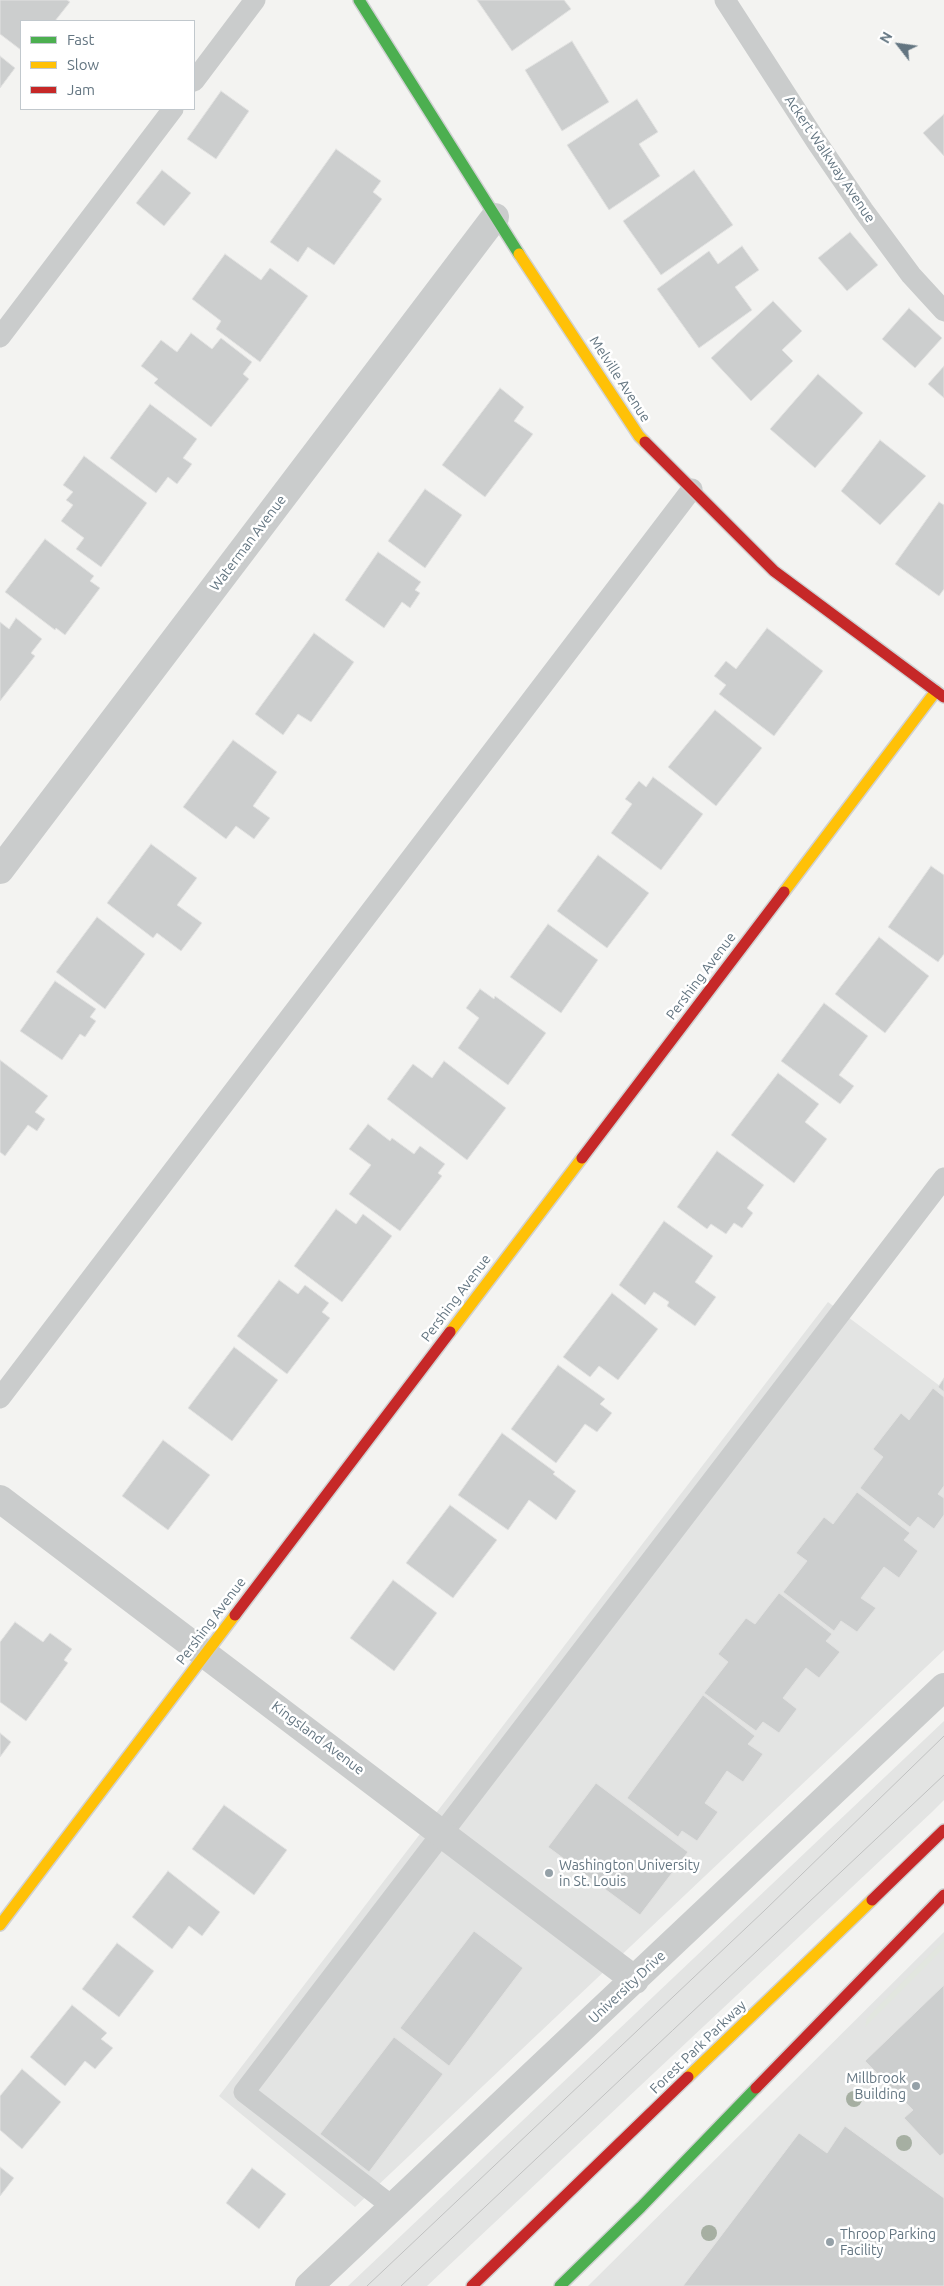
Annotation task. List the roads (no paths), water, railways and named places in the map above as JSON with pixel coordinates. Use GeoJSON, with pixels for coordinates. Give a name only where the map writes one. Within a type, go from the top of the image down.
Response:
{"type":"FeatureCollection","features":[{"type":"Feature","properties":{"kind":"street","name":"Melville Avenue"},"geometry":{"type":"LineString","coordinates":[[359,0],[495,217],[639,436],[774,571],[940,694]]}},
{"type":"Feature","properties":{"kind":"street","name":"Waterman Avenue"},"geometry":{"type":"LineString","coordinates":[[0,870],[495,217]]}},
{"type":"Feature","properties":{"kind":"street","name":"Pershing Avenue"},"geometry":{"type":"LineString","coordinates":[[0,1925],[205,1653],[940,694]]}},
{"type":"Feature","properties":{"kind":"street","name":"Kingsland Avenue"},"geometry":{"type":"LineString","coordinates":[[0,1499],[635,1980]]}},
{"type":"Feature","properties":{"kind":"street","name":"University Drive"},"geometry":{"type":"LineString","coordinates":[[309,2286],[944,1687]]}},
{"type":"Feature","properties":{"kind":"street","name":"Forest Park Parkway"},"geometry":{"type":"LineString","coordinates":[[472,2286],[944,1830]]}},
{"type":"Feature","properties":{"kind":"street"},"geometry":{"type":"LineString","coordinates":[[560,2286],[648,2200],[944,1895]]}},
{"type":"Feature","properties":{"kind":"lane"},"geometry":{"type":"LineString","coordinates":[[195,80],[256,0]]}},
{"type":"Feature","properties":{"kind":"lane","name":"Ackert Walkway Avenue"},"geometry":{"type":"LineString","coordinates":[[725,0],[863,210],[911,275],[944,311]]}},
{"type":"Feature","properties":{"kind":"lane"},"geometry":{"type":"LineString","coordinates":[[0,337],[172,110]]}},
{"type":"Feature","properties":{"kind":"lane"},"geometry":{"type":"LineString","coordinates":[[0,1398],[692,489]]}},
{"type":"Feature","properties":{"kind":"lane"},"geometry":{"type":"LineString","coordinates":[[393,2207],[244,2092],[944,1178]]}},
{"type":"Feature","properties":{"kind":"tram line"},"geometry":{"type":"LineString","coordinates":[[367,2286],[765,1910],[944,1736]]}},
{"type":"Feature","properties":{"kind":"tram line"},"geometry":{"type":"LineString","coordinates":[[401,2286],[944,1775]]}},
{"type":"Feature","properties":{"kind":"place","name":"Washington University in St. Louis"},"geometry":{"type":"Point","coordinates":[549,1873]}},
{"type":"Feature","properties":{"kind":"place","name":"Millbrook Building"},"geometry":{"type":"Point","coordinates":[916,2086]}},
{"type":"Feature","properties":{"kind":"place","name":"Throop Parking Facility"},"geometry":{"type":"Point","coordinates":[830,2242]}}]}
